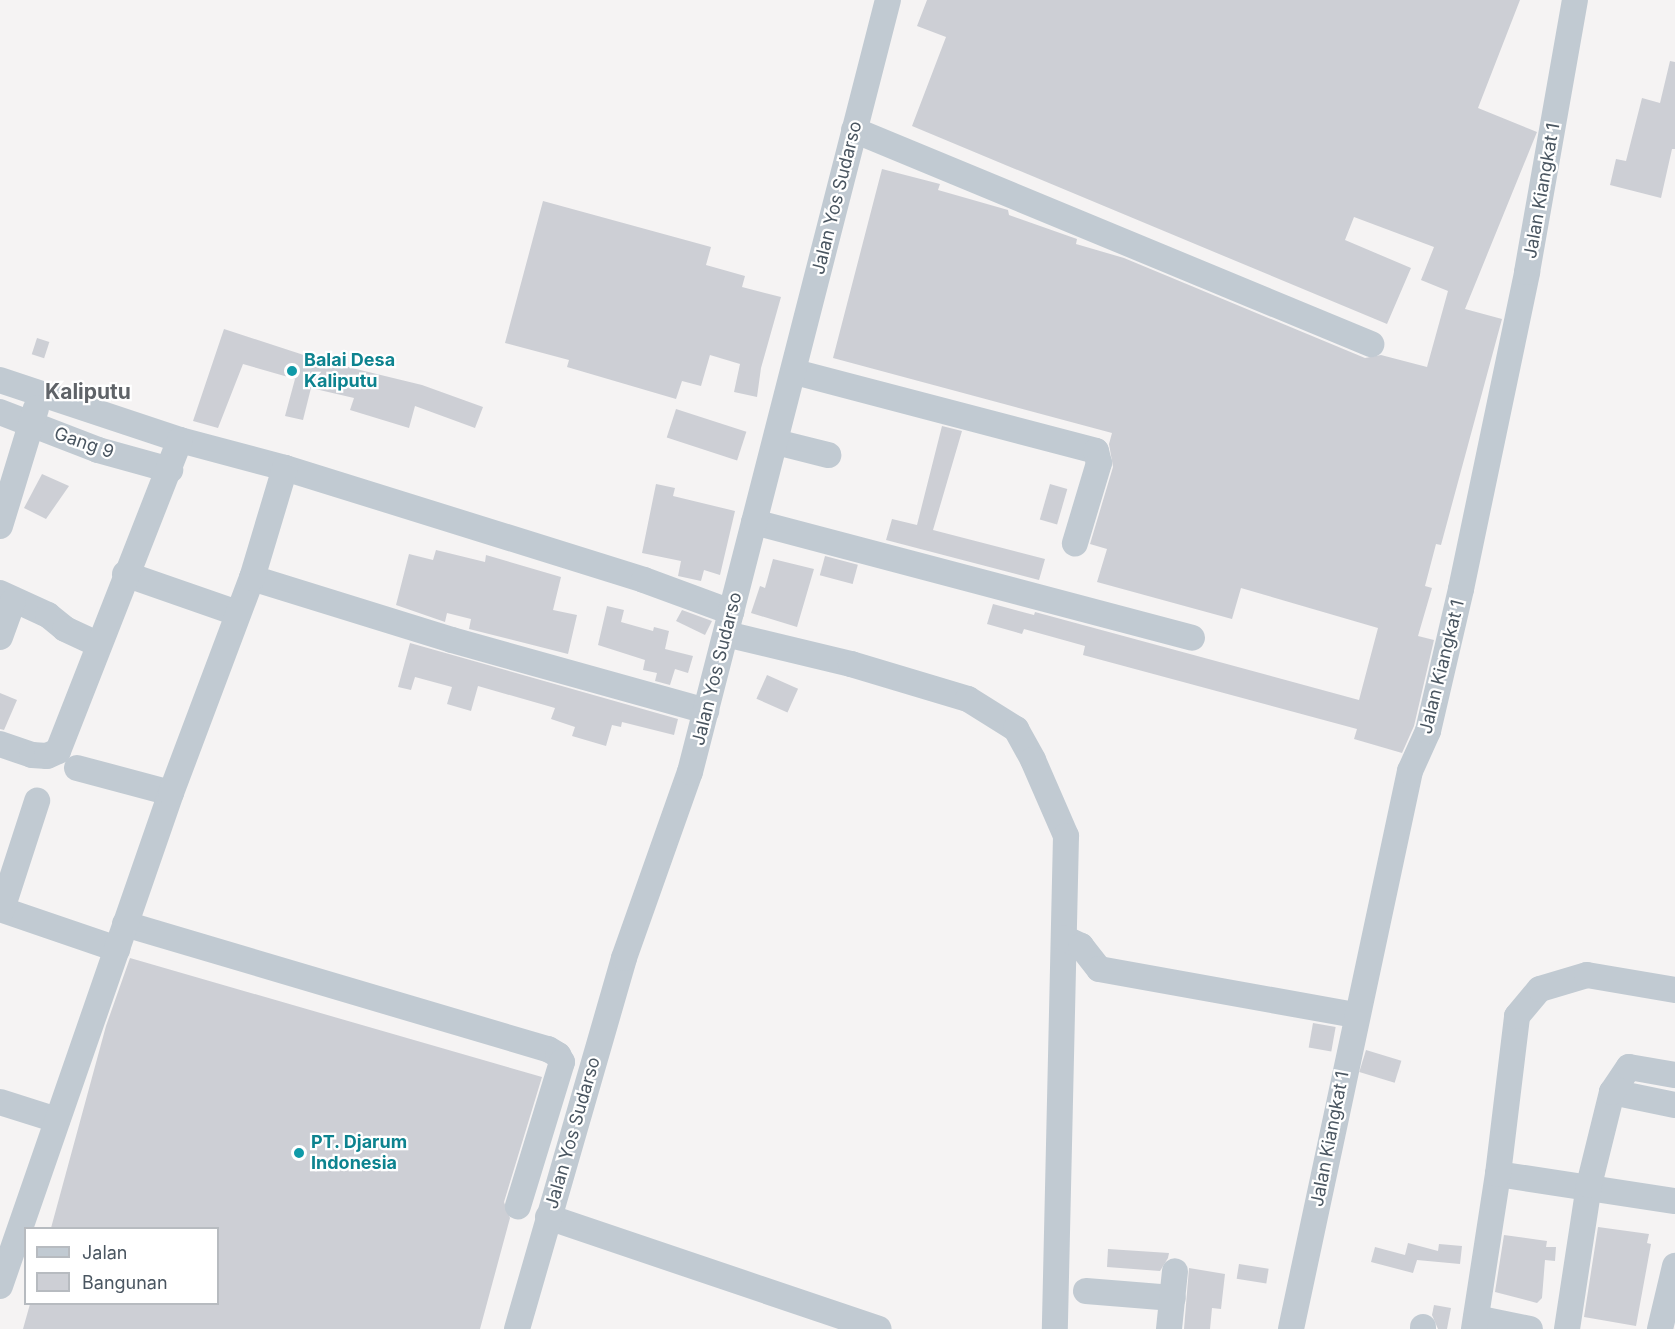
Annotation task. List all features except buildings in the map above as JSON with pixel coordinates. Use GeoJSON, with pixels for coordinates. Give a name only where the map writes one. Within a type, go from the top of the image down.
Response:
{"type":"FeatureCollection","features":[{"type":"Feature","properties":{"kind":"street","name":"Jalan Yos Sudarso"},"geometry":{"type":"LineString","coordinates":[[517,1329],[624,958],[690,772],[795,372],[888,0]]}},
{"type":"Feature","properties":{"kind":"street","name":"Jalan Kiangkat 1"},"geometry":{"type":"LineString","coordinates":[[1291,1329],[1355,1015],[1410,771],[1428,731],[1461,589],[1527,272],[1575,0]]}},
{"type":"Feature","properties":{"kind":"street"},"geometry":{"type":"LineString","coordinates":[[854,130],[1371,344]]}},
{"type":"Feature","properties":{"kind":"street"},"geometry":{"type":"LineString","coordinates":[[795,372],[1096,451],[1099,463],[1076,543]]}},
{"type":"Feature","properties":{"kind":"street"},"geometry":{"type":"LineString","coordinates":[[0,380],[180,440],[285,468],[644,580],[728,623],[851,664],[968,699],[1016,729],[1066,836],[1055,1329]]}},
{"type":"Feature","properties":{"kind":"street"},"geometry":{"type":"LineString","coordinates":[[0,526],[32,425],[39,393]]}},
{"type":"Feature","properties":{"kind":"street","name":"Gang 9"},"geometry":{"type":"LineString","coordinates":[[0,412],[98,450],[170,470]]}},
{"type":"Feature","properties":{"kind":"street"},"geometry":{"type":"LineString","coordinates":[[0,744],[32,755],[47,756],[58,751],[97,644],[170,470],[180,440]]}},
{"type":"Feature","properties":{"kind":"street"},"geometry":{"type":"LineString","coordinates":[[776,442],[828,455]]}},
{"type":"Feature","properties":{"kind":"street"},"geometry":{"type":"LineString","coordinates":[[0,1286],[171,793],[252,578],[285,468]]}},
{"type":"Feature","properties":{"kind":"street"},"geometry":{"type":"LineString","coordinates":[[754,522],[1192,638]]}},
{"type":"Feature","properties":{"kind":"street"},"geometry":{"type":"LineString","coordinates":[[125,574],[237,613]]}},
{"type":"Feature","properties":{"kind":"street"},"geometry":{"type":"LineString","coordinates":[[252,578],[452,640],[706,711]]}},
{"type":"Feature","properties":{"kind":"street"},"geometry":{"type":"LineString","coordinates":[[0,637],[7,597],[48,615],[65,629],[97,644]]}},
{"type":"Feature","properties":{"kind":"street"},"geometry":{"type":"LineString","coordinates":[[77,768],[171,793]]}},
{"type":"Feature","properties":{"kind":"street"},"geometry":{"type":"LineString","coordinates":[[37,801],[1,909],[117,949]]}},
{"type":"Feature","properties":{"kind":"street"},"geometry":{"type":"LineString","coordinates":[[125,924],[548,1049],[558,1055],[562,1062],[518,1206]]}},
{"type":"Feature","properties":{"kind":"street"},"geometry":{"type":"LineString","coordinates":[[1064,938],[1081,946],[1099,969],[1355,1015]]}},
{"type":"Feature","properties":{"kind":"street"},"geometry":{"type":"LineString","coordinates":[[1530,1329],[1475,1324],[1498,1174],[1517,1016],[1540,989],[1587,975],[1675,990]]}},
{"type":"Feature","properties":{"kind":"street"},"geometry":{"type":"LineString","coordinates":[[1567,1329],[1589,1185],[1612,1092],[1629,1067],[1675,1076]]}},
{"type":"Feature","properties":{"kind":"street"},"geometry":{"type":"LineString","coordinates":[[1612,1092],[1675,1105]]}},
{"type":"Feature","properties":{"kind":"street"},"geometry":{"type":"LineString","coordinates":[[0,1102],[57,1120]]}},
{"type":"Feature","properties":{"kind":"street"},"geometry":{"type":"LineString","coordinates":[[1498,1174],[1589,1185],[1675,1201]]}},
{"type":"Feature","properties":{"kind":"street"},"geometry":{"type":"LineString","coordinates":[[548,1217],[879,1329]]}},
{"type":"Feature","properties":{"kind":"street"},"geometry":{"type":"LineString","coordinates":[[1660,1329],[1675,1266]]}},
{"type":"Feature","properties":{"kind":"street"},"geometry":{"type":"LineString","coordinates":[[1170,1329],[1175,1271]]}},
{"type":"Feature","properties":{"kind":"street"},"geometry":{"type":"LineString","coordinates":[[1086,1291],[1173,1298]]}},
{"type":"Feature","properties":{"kind":"place","name":"Balai Desa Kaliputu"},"geometry":{"type":"Point","coordinates":[292,371]}},
{"type":"Feature","properties":{"kind":"place","name":"PT. Djarum Indonesia"},"geometry":{"type":"Point","coordinates":[299,1153]}},
{"type":"Feature","properties":{"kind":"district","name":"Kaliputu"},"geometry":{"type":"Point","coordinates":[88,392]}}]}
